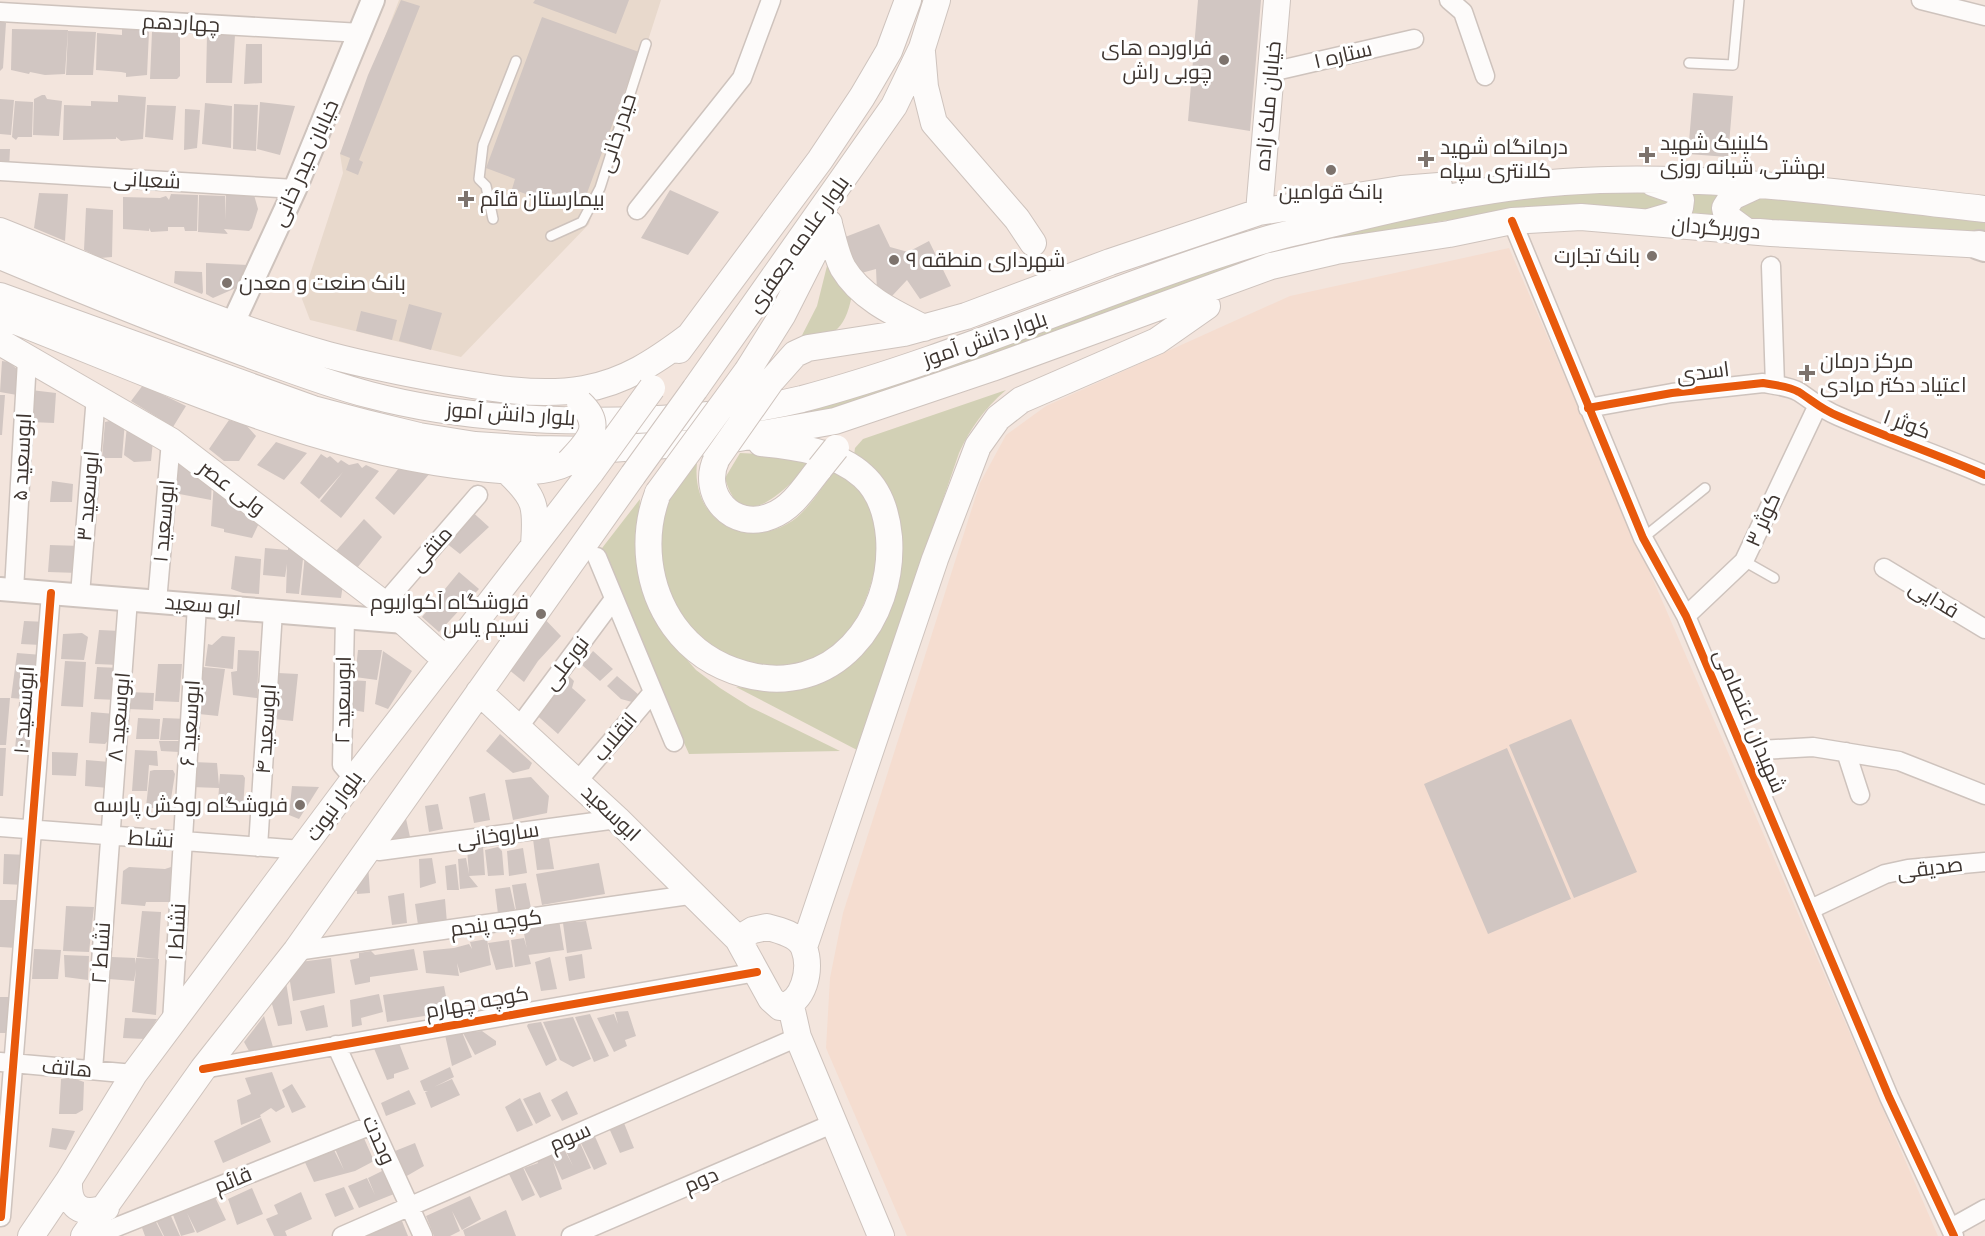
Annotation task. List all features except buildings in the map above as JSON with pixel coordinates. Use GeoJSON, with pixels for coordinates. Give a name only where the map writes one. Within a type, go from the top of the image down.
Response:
{"type":"FeatureCollection","features":[{"type":"Feature","properties":{"kind":"main road","name":"بلوار علامه جعفری"},"geometry":{"type":"LineString","coordinates":[[652,388],[820,160],[862,97],[889,51],[908,0]]}},
{"type":"Feature","properties":{"kind":"main road","name":"بلوار علامه جعفری"},"geometry":{"type":"LineString","coordinates":[[479,692],[894,106],[922,48],[937,0]]}},
{"type":"Feature","properties":{"kind":"main road","name":"خیابان ملک زاده"},"geometry":{"type":"LineString","coordinates":[[1259,212],[1277,0]]}},
{"type":"Feature","properties":{"kind":"main road"},"geometry":{"type":"LineString","coordinates":[[922,48],[925,87],[934,123],[1017,219],[1033,243]]}},
{"type":"Feature","properties":{"kind":"main road"},"geometry":{"type":"LineString","coordinates":[[719,450],[764,443],[814,452],[852,468],[877,493],[887,523],[888,576],[868,627],[849,651],[813,671],[774,678],[727,669],[705,657],[684,640],[665,614],[650,568],[648,527],[658,493],[748,370],[783,314],[829,224],[846,176]]}},
{"type":"Feature","properties":{"kind":"main road"},"geometry":{"type":"LineString","coordinates":[[1643,181],[1676,191],[1681,200],[1680,208],[1673,215],[1649,223]]}},
{"type":"Feature","properties":{"kind":"main road","name":"بلوار دانش آموز"},"geometry":{"type":"LineString","coordinates":[[0,256],[154,320],[319,380],[371,395],[471,413],[531,419],[611,420],[698,415],[775,406],[840,389],[1009,332],[1265,240],[1402,207],[1514,188],[1565,182],[1643,181],[1758,185],[1985,209]]}},
{"type":"Feature","properties":{"kind":"main road"},"geometry":{"type":"LineString","coordinates":[[1449,234],[1264,285],[859,429],[836,448],[787,508],[771,516],[755,520],[734,515],[719,504],[712,489],[711,480],[719,450],[771,381],[795,354],[808,348],[924,328],[1259,212],[1401,189],[1454,184],[1514,188]]}},
{"type":"Feature","properties":{"kind":"main road"},"geometry":{"type":"LineString","coordinates":[[1746,231],[1727,217],[1725,208],[1732,197],[1758,185]]}},
{"type":"Feature","properties":{"kind":"main road","name":"دوربرگردان"},"geometry":{"type":"LineString","coordinates":[[1449,234],[1512,221],[1581,217],[1746,231],[1983,246]]}},
{"type":"Feature","properties":{"kind":"main road"},"geometry":{"type":"LineString","coordinates":[[829,224],[843,267],[861,291],[892,312],[924,328]]}},
{"type":"Feature","properties":{"kind":"main road"},"geometry":{"type":"LineString","coordinates":[[0,231],[232,323],[327,354],[397,371],[475,385],[553,392],[584,389],[620,379],[657,360],[688,337]]}},
{"type":"Feature","properties":{"kind":"main road","name":"بلوار دانش آموز"},"geometry":{"type":"LineString","coordinates":[[0,296],[313,409],[419,436],[475,445],[535,449],[719,450],[875,409],[1271,266],[1336,251],[1449,234]]}},
{"type":"Feature","properties":{"kind":"main road"},"geometry":{"type":"LineString","coordinates":[[877,1235],[798,1037],[791,1006],[800,997],[806,968],[804,947],[935,559],[978,446],[998,418],[1021,400],[1157,340],[1207,306]]}},
{"type":"Feature","properties":{"kind":"main road"},"geometry":{"type":"LineString","coordinates":[[0,315],[223,403],[325,437],[408,458],[507,471],[545,471],[580,467],[593,427],[590,412],[580,403],[553,392]]}},
{"type":"Feature","properties":{"kind":"main road","name":"ولی عصر"},"geometry":{"type":"LineString","coordinates":[[0,342],[27,360],[96,396],[171,441],[384,604],[446,660]]}},
{"type":"Feature","properties":{"kind":"main road","name":"بلوار نبوت"},"geometry":{"type":"LineString","coordinates":[[31,1236],[69,1180],[134,1074],[172,1022],[354,779],[534,545],[580,467],[652,388]]}},
{"type":"Feature","properties":{"kind":"main road"},"geometry":{"type":"LineString","coordinates":[[507,471],[526,489],[534,502],[537,514],[534,545]]}},
{"type":"Feature","properties":{"kind":"main road"},"geometry":{"type":"LineString","coordinates":[[84,1236],[203,1069],[296,951],[479,692]]}},
{"type":"Feature","properties":{"kind":"main road","name":"ابوسعید"},"geometry":{"type":"LineString","coordinates":[[479,692],[696,894],[738,939],[771,999],[780,1007],[791,1006]]}},
{"type":"Feature","properties":{"kind":"main road"},"geometry":{"type":"LineString","coordinates":[[738,939],[753,930],[767,927],[793,936],[804,947]]}},
{"type":"Feature","properties":{"kind":"main road"},"geometry":{"type":"LineString","coordinates":[[69,1180],[68,1195],[77,1208],[91,1213],[106,1208]]}},
{"type":"Feature","properties":{"kind":"street","name":"خیابان حیدر خانی"},"geometry":{"type":"LineString","coordinates":[[232,323],[295,189],[373,0]]}},
{"type":"Feature","properties":{"kind":"street"},"geometry":{"type":"LineString","coordinates":[[637,210],[742,78],[771,0]]}},
{"type":"Feature","properties":{"kind":"street"},"geometry":{"type":"LineString","coordinates":[[1449,0],[1463,12],[1485,76]]}},
{"type":"Feature","properties":{"kind":"street"},"geometry":{"type":"LineString","coordinates":[[1921,0],[1985,16]]}},
{"type":"Feature","properties":{"kind":"street","name":"چهاردهم"},"geometry":{"type":"LineString","coordinates":[[0,12],[361,33]]}},
{"type":"Feature","properties":{"kind":"street","name":"ستاره ۱"},"geometry":{"type":"LineString","coordinates":[[1271,72],[1414,39]]}},
{"type":"Feature","properties":{"kind":"street","name":"شعبانی"},"geometry":{"type":"LineString","coordinates":[[0,171],[295,189]]}},
{"type":"Feature","properties":{"kind":"street","name":"شهیدان اعتصامی"},"geometry":{"type":"LineString","coordinates":[[1512,221],[1643,538],[1686,616],[1889,1097],[1952,1232]]}},
{"type":"Feature","properties":{"kind":"street"},"geometry":{"type":"LineString","coordinates":[[1771,266],[1775,385]]}},
{"type":"Feature","properties":{"kind":"street","name":"ابوسعید ۵"},"geometry":{"type":"LineString","coordinates":[[7,589],[27,360]]}},
{"type":"Feature","properties":{"kind":"street","name":"اسدی"},"geometry":{"type":"LineString","coordinates":[[1588,408],[1672,393],[1762,383],[1797,390],[1817,407]]}},
{"type":"Feature","properties":{"kind":"street","name":"ابوسعید ۳"},"geometry":{"type":"LineString","coordinates":[[80,595],[96,396]]}},
{"type":"Feature","properties":{"kind":"street","name":"کوثر ۱"},"geometry":{"type":"LineString","coordinates":[[1817,407],[1985,475]]}},
{"type":"Feature","properties":{"kind":"street","name":"کوثر ۳"},"geometry":{"type":"LineString","coordinates":[[1686,616],[1744,561],[1817,407]]}},
{"type":"Feature","properties":{"kind":"street","name":"ابوسعید ۱"},"geometry":{"type":"LineString","coordinates":[[157,602],[171,441]]}},
{"type":"Feature","properties":{"kind":"street","name":"متقی"},"geometry":{"type":"LineString","coordinates":[[384,604],[478,495]]}},
{"type":"Feature","properties":{"kind":"street"},"geometry":{"type":"LineString","coordinates":[[597,557],[674,742]]}},
{"type":"Feature","properties":{"kind":"street","name":"فدایی"},"geometry":{"type":"LineString","coordinates":[[1884,568],[1985,629]]}},
{"type":"Feature","properties":{"kind":"street","name":"ابو سعید"},"geometry":{"type":"LineString","coordinates":[[7,589],[405,622]]}},
{"type":"Feature","properties":{"kind":"street","name":"ابوسعید ۱۰"},"geometry":{"type":"LineString","coordinates":[[1,1217],[7,1063],[33,830],[51,593]]}},
{"type":"Feature","properties":{"kind":"street","name":"ابوسعید ۸"},"geometry":{"type":"LineString","coordinates":[[110,836],[128,599]]}},
{"type":"Feature","properties":{"kind":"street","name":"نورعلی"},"geometry":{"type":"LineString","coordinates":[[518,728],[614,599]]}},
{"type":"Feature","properties":{"kind":"street","name":"ابوسعید ۶"},"geometry":{"type":"LineString","coordinates":[[182,841],[197,605]]}},
{"type":"Feature","properties":{"kind":"street","name":"ابوسعید ۴"},"geometry":{"type":"LineString","coordinates":[[258,847],[273,611]]}},
{"type":"Feature","properties":{"kind":"street","name":"ابوسعید ۲"},"geometry":{"type":"LineString","coordinates":[[345,617],[342,765],[354,779]]}},
{"type":"Feature","properties":{"kind":"street","name":"انقلاب"},"geometry":{"type":"LineString","coordinates":[[576,782],[653,692]]}},
{"type":"Feature","properties":{"kind":"street"},"geometry":{"type":"LineString","coordinates":[[1743,751],[1813,747],[1899,760],[1985,795]]}},
{"type":"Feature","properties":{"kind":"street"},"geometry":{"type":"LineString","coordinates":[[1846,752],[1860,795]]}},
{"type":"Feature","properties":{"kind":"street","name":"ساروخانی"},"geometry":{"type":"LineString","coordinates":[[379,851],[617,819]]}},
{"type":"Feature","properties":{"kind":"street","name":"نشاط"},"geometry":{"type":"LineString","coordinates":[[0,827],[302,850]]}},
{"type":"Feature","properties":{"kind":"street","name":"نشاط ۲"},"geometry":{"type":"LineString","coordinates":[[93,1070],[110,836]]}},
{"type":"Feature","properties":{"kind":"street","name":"نشاط ۱"},"geometry":{"type":"LineString","coordinates":[[172,1022],[182,841]]}},
{"type":"Feature","properties":{"kind":"street","name":"صدیقی"},"geometry":{"type":"LineString","coordinates":[[1811,909],[1885,874],[1908,869],[1985,862]]}},
{"type":"Feature","properties":{"kind":"street","name":"کوچه پنجم"},"geometry":{"type":"LineString","coordinates":[[296,951],[696,894]]}},
{"type":"Feature","properties":{"kind":"street","name":"کوچه چهارم"},"geometry":{"type":"LineString","coordinates":[[203,1069],[757,972]]}},
{"type":"Feature","properties":{"kind":"street","name":"سوم"},"geometry":{"type":"LineString","coordinates":[[342,1236],[798,1037]]}},
{"type":"Feature","properties":{"kind":"street","name":"وحدت"},"geometry":{"type":"LineString","coordinates":[[336,1045],[423,1236]]}},
{"type":"Feature","properties":{"kind":"street","name":"هاتف"},"geometry":{"type":"LineString","coordinates":[[7,1063],[134,1074]]}},
{"type":"Feature","properties":{"kind":"street","name":"دوم"},"geometry":{"type":"LineString","coordinates":[[571,1236],[832,1124]]}},
{"type":"Feature","properties":{"kind":"street","name":"قائم"},"geometry":{"type":"LineString","coordinates":[[94,1236],[372,1125]]}},
{"type":"Feature","properties":{"kind":"street"},"geometry":{"type":"LineString","coordinates":[[1952,1232],[1985,1209]]}},
{"type":"Feature","properties":{"kind":"lane"},"geometry":{"type":"LineString","coordinates":[[1689,63],[1733,65],[1739,0]]}},
{"type":"Feature","properties":{"kind":"lane","name":"حیدر خانی"},"geometry":{"type":"LineString","coordinates":[[551,236],[582,222],[600,188],[646,45]]}},
{"type":"Feature","properties":{"kind":"lane"},"geometry":{"type":"LineString","coordinates":[[492,219],[486,186],[479,179],[483,146],[516,61]]}},
{"type":"Feature","properties":{"kind":"lane"},"geometry":{"type":"LineString","coordinates":[[1643,538],[1705,488]]}},
{"type":"Feature","properties":{"kind":"lane"},"geometry":{"type":"LineString","coordinates":[[1744,561],[1774,578]]}},
{"type":"Feature","properties":{"kind":"shaded area","name":"بیمارستان قائم"},"geometry":{"type":"Polygon","coordinates":[[[399,0],[661,0],[589,224],[461,357],[310,320],[302,299],[343,173],[340,154],[399,0]]]}},
{"type":"Feature","properties":{"kind":"shaded area"},"geometry":{"type":"Polygon","coordinates":[[[1646,189],[1673,203],[1652,210],[1581,206],[1520,211],[1442,221],[1268,254],[926,383],[823,412],[777,422],[778,412],[1271,246],[1517,195],[1646,189]]]}},
{"type":"Feature","properties":{"kind":"shaded area"},"geometry":{"type":"Polygon","coordinates":[[[1735,189],[1722,219],[1677,225],[1685,191],[1735,189]]]}},
{"type":"Feature","properties":{"kind":"shaded area"},"geometry":{"type":"Polygon","coordinates":[[[1750,195],[1985,216],[1985,242],[1752,223],[1738,214],[1738,204],[1750,195]]]}},
{"type":"Feature","properties":{"kind":"shaded area"},"geometry":{"type":"Polygon","coordinates":[[[1509,248],[1938,1236],[907,1236],[826,1048],[830,978],[843,913],[980,483],[1006,435],[1046,406],[1290,296],[1509,248]]]}},
{"type":"Feature","properties":{"kind":"shaded area"},"geometry":{"type":"Polygon","coordinates":[[[828,262],[852,295],[849,308],[841,325],[835,331],[797,345],[817,306],[828,262]]]}},
{"type":"Feature","properties":{"kind":"shaded area"},"geometry":{"type":"Polygon","coordinates":[[[1006,390],[979,419],[959,453],[857,750],[736,687],[793,686],[818,681],[840,671],[859,657],[875,638],[888,614],[901,564],[902,536],[892,512],[854,455],[855,448],[863,439],[1006,390]]]}},
{"type":"Feature","properties":{"kind":"shaded area"},"geometry":{"type":"Polygon","coordinates":[[[740,453],[761,454],[811,463],[777,495],[753,507],[742,505],[733,496],[725,478],[740,453]]]}},
{"type":"Feature","properties":{"kind":"shaded area"},"geometry":{"type":"Polygon","coordinates":[[[697,463],[697,482],[702,499],[710,513],[722,524],[736,530],[752,533],[769,531],[787,524],[808,507],[836,469],[857,486],[869,501],[877,533],[873,576],[848,631],[811,660],[769,666],[726,654],[690,627],[665,587],[659,539],[676,487],[697,463]]]}},
{"type":"Feature","properties":{"kind":"shaded area"},"geometry":{"type":"Polygon","coordinates":[[[640,499],[638,529],[675,646],[696,670],[720,688],[750,707],[840,751],[689,754],[599,552],[640,499]]]}},
{"type":"Feature","properties":{"kind":"cycle path"},"geometry":{"type":"LineString","coordinates":[[1512,221],[1643,538],[1686,616],[1889,1097],[1954,1236]]}},
{"type":"Feature","properties":{"kind":"cycle path"},"geometry":{"type":"LineString","coordinates":[[1588,408],[1672,393],[1763,383],[1777,385],[1799,392],[1838,416],[1985,475]]}},
{"type":"Feature","properties":{"kind":"cycle path"},"geometry":{"type":"LineString","coordinates":[[1,1217],[51,593]]}},
{"type":"Feature","properties":{"kind":"cycle path"},"geometry":{"type":"LineString","coordinates":[[203,1069],[757,972]]}},
{"type":"Feature","properties":{"kind":"place","name":"فراورده های چوبی راش"},"geometry":{"type":"Point","coordinates":[1224,60]}},
{"type":"Feature","properties":{"kind":"place","name":"کلینیک شهید بهشتی، شبانه روزی"},"geometry":{"type":"Point","coordinates":[1647,155]}},
{"type":"Feature","properties":{"kind":"place","name":"درمانگاه شهید کلانتری سپاه"},"geometry":{"type":"Point","coordinates":[1426,159]}},
{"type":"Feature","properties":{"kind":"place","name":"بانک قوامین"},"geometry":{"type":"Point","coordinates":[1331,170]}},
{"type":"Feature","properties":{"kind":"place","name":"بیمارستان قائم"},"geometry":{"type":"Point","coordinates":[466,199]}},
{"type":"Feature","properties":{"kind":"place","name":"بانک تجارت"},"geometry":{"type":"Point","coordinates":[1652,256]}},
{"type":"Feature","properties":{"kind":"place","name":"شهرداری منطقه ۹"},"geometry":{"type":"Point","coordinates":[894,260]}},
{"type":"Feature","properties":{"kind":"place","name":"بانک صنعت و معدن"},"geometry":{"type":"Point","coordinates":[227,283]}},
{"type":"Feature","properties":{"kind":"place","name":"مرکز درمان اعتیاد دکتر مرادی"},"geometry":{"type":"Point","coordinates":[1807,373]}},
{"type":"Feature","properties":{"kind":"place","name":"فروشگاه آکواریوم نسیم یاس"},"geometry":{"type":"Point","coordinates":[541,614]}},
{"type":"Feature","properties":{"kind":"place","name":"فروشگاه روکش پارسه"},"geometry":{"type":"Point","coordinates":[300,805]}}]}
